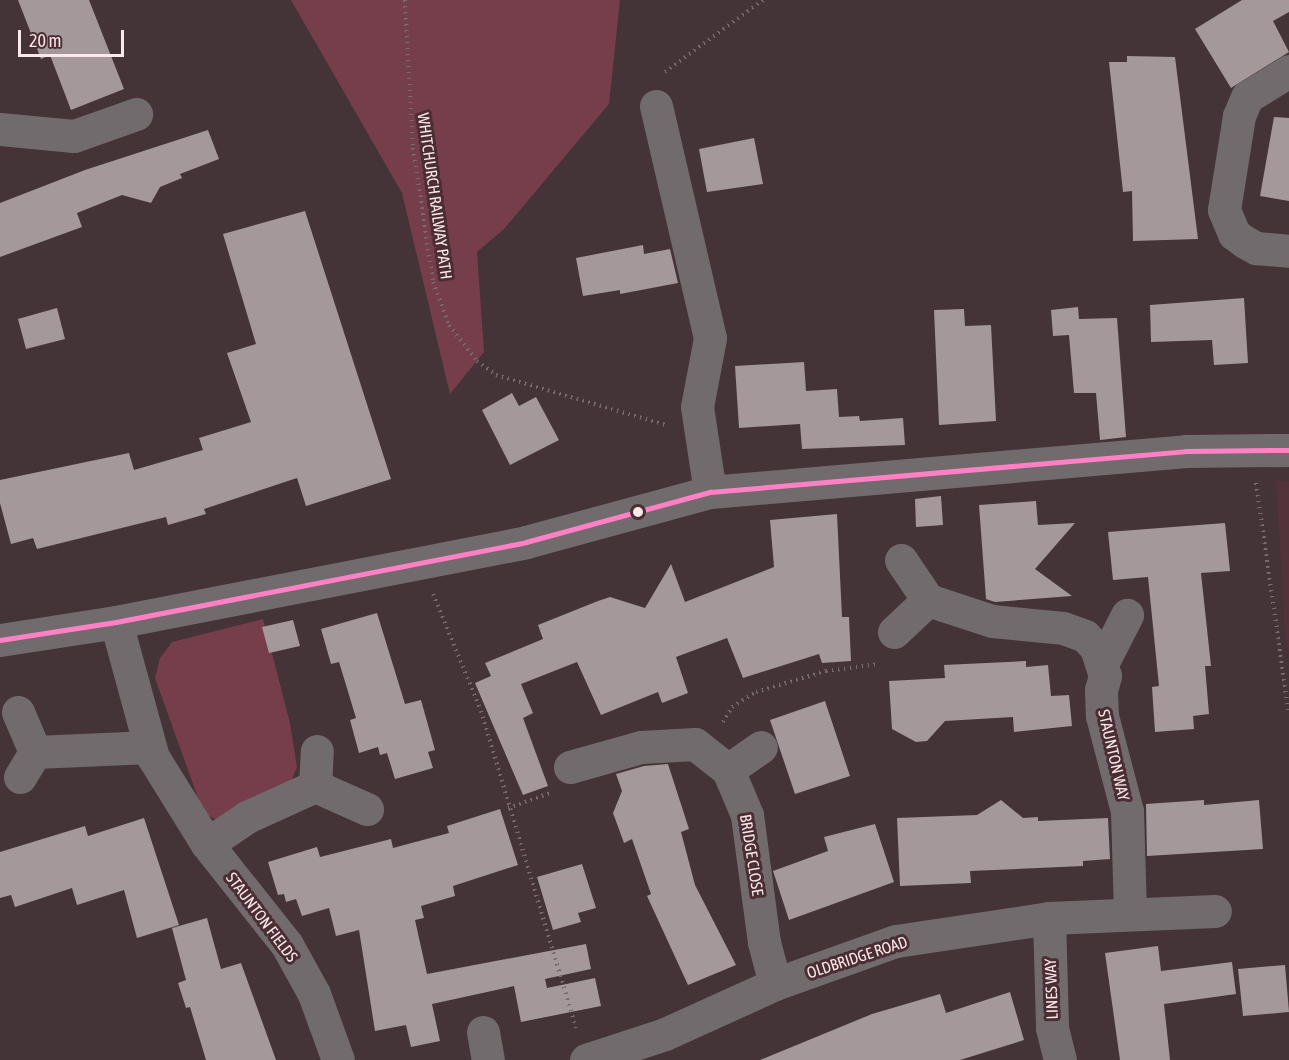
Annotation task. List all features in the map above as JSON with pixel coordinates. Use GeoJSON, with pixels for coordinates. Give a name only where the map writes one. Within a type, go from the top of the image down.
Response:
{"type":"FeatureCollection","features":[{"type":"Feature","properties":{"kind":"street"},"geometry":{"type":"LineString","coordinates":[[1289,71],[1246,97],[1239,116],[1224,210],[1234,234],[1245,242],[1256,248],[1289,252]]}},
{"type":"Feature","properties":{"kind":"street"},"geometry":{"type":"LineString","coordinates":[[656,106],[710,338],[697,407],[710,492]]}},
{"type":"Feature","properties":{"kind":"street"},"geometry":{"type":"LineString","coordinates":[[0,129],[74,136],[136,114]]}},
{"type":"Feature","properties":{"kind":"street"},"geometry":{"type":"LineString","coordinates":[[0,640],[116,622],[526,542],[710,492],[942,470],[1186,452],[1289,450]]}},
{"type":"Feature","properties":{"kind":"street"},"geometry":{"type":"LineString","coordinates":[[901,561],[928,600],[992,621],[1063,628],[1085,636],[1103,662],[1127,615]]}},
{"type":"Feature","properties":{"kind":"street"},"geometry":{"type":"LineString","coordinates":[[891,646],[928,600]]}},
{"type":"Feature","properties":{"kind":"street","name":"STAUNTON FIELDS"},"geometry":{"type":"LineString","coordinates":[[116,622],[150,747],[207,844],[287,945],[314,994],[338,1060]]}},
{"type":"Feature","properties":{"kind":"street","name":"STAUNTON WAY"},"geometry":{"type":"LineString","coordinates":[[1103,662],[1102,716],[1127,811],[1130,912]]}},
{"type":"Feature","properties":{"kind":"street"},"geometry":{"type":"LineString","coordinates":[[18,712],[27,764],[150,747]]}},
{"type":"Feature","properties":{"kind":"street","name":"BRIDGE CLOSE"},"geometry":{"type":"LineString","coordinates":[[564,779],[641,747],[695,744],[728,770],[747,815],[764,942],[776,984]]}},
{"type":"Feature","properties":{"kind":"street"},"geometry":{"type":"LineString","coordinates":[[728,770],[761,747]]}},
{"type":"Feature","properties":{"kind":"street"},"geometry":{"type":"LineString","coordinates":[[315,786],[317,751]]}},
{"type":"Feature","properties":{"kind":"street"},"geometry":{"type":"LineString","coordinates":[[207,844],[247,817],[315,786],[367,808]]}},
{"type":"Feature","properties":{"kind":"street","name":"OLDBRIDGE ROAD"},"geometry":{"type":"LineString","coordinates":[[583,1050],[632,1053],[776,984],[896,941],[1049,918],[1130,912],[1215,911]]}},
{"type":"Feature","properties":{"kind":"street","name":"LINES WAY"},"geometry":{"type":"LineString","coordinates":[[1049,918],[1052,1028],[1060,1060]]}},
{"type":"Feature","properties":{"kind":"path","name":"WHITCHURCH RAILWAY PATH"},"geometry":{"type":"LineString","coordinates":[[405,0],[413,148],[433,282],[449,325],[477,361],[496,375],[702,435]]}},
{"type":"Feature","properties":{"kind":"path"},"geometry":{"type":"LineString","coordinates":[[656,106],[658,76],[763,0]]}},
{"type":"Feature","properties":{"kind":"path"},"geometry":{"type":"LineString","coordinates":[[1254,451],[1289,714]]}},
{"type":"Feature","properties":{"kind":"path"},"geometry":{"type":"LineString","coordinates":[[421,563],[481,711],[508,808],[583,1050]]}},
{"type":"Feature","properties":{"kind":"path"},"geometry":{"type":"LineString","coordinates":[[721,725],[732,707],[756,692],[826,671],[872,667],[891,646]]}},
{"type":"Feature","properties":{"kind":"path"},"geometry":{"type":"LineString","coordinates":[[508,808],[564,779]]}},
{"type":"Feature","properties":{"kind":"shaded area"},"geometry":{"type":"Polygon","coordinates":[[[291,0],[620,0],[609,104],[504,229],[477,252],[484,352],[450,394],[402,193],[291,0]]]}},
{"type":"Feature","properties":{"kind":"shaded area"},"geometry":{"type":"Polygon","coordinates":[[[1276,481],[1289,481],[1289,653],[1285,635],[1276,481]]]}},
{"type":"Feature","properties":{"kind":"shaded area"},"geometry":{"type":"Polygon","coordinates":[[[263,619],[290,723],[297,767],[290,784],[218,821],[203,812],[155,678],[160,658],[172,642],[263,619]]]}},
{"type":"Feature","properties":{"kind":"building"},"geometry":{"type":"Polygon","coordinates":[[[18,0],[89,0],[124,89],[71,110],[50,55],[41,59],[18,0]]]}},
{"type":"Feature","properties":{"kind":"building"},"geometry":{"type":"Polygon","coordinates":[[[1242,0],[1289,0],[1289,12],[1273,21],[1289,52],[1231,88],[1195,29],[1242,0]]]}},
{"type":"Feature","properties":{"kind":"building"},"geometry":{"type":"Polygon","coordinates":[[[1127,56],[1175,57],[1198,239],[1133,241],[1132,191],[1123,192],[1109,62],[1127,62],[1127,56]]]}},
{"type":"Feature","properties":{"kind":"building"},"geometry":{"type":"Polygon","coordinates":[[[1274,117],[1289,118],[1289,201],[1260,196],[1274,117]]]}},
{"type":"Feature","properties":{"kind":"building"},"geometry":{"type":"Polygon","coordinates":[[[208,130],[219,159],[180,174],[182,178],[160,187],[151,203],[122,195],[77,213],[82,227],[0,257],[0,203],[85,170],[208,130]]]}},
{"type":"Feature","properties":{"kind":"building"},"geometry":{"type":"Polygon","coordinates":[[[754,138],[763,184],[707,192],[699,149],[754,138]]]}},
{"type":"Feature","properties":{"kind":"building"},"geometry":{"type":"Polygon","coordinates":[[[305,211],[391,479],[306,506],[297,478],[204,509],[206,514],[168,525],[166,517],[37,549],[33,538],[11,544],[0,503],[0,480],[129,453],[134,470],[203,450],[199,438],[251,422],[227,353],[256,344],[223,234],[305,211]]]}},
{"type":"Feature","properties":{"kind":"building"},"geometry":{"type":"Polygon","coordinates":[[[643,245],[644,254],[670,249],[678,283],[620,294],[620,290],[583,296],[576,258],[643,245]]]}},
{"type":"Feature","properties":{"kind":"building"},"geometry":{"type":"Polygon","coordinates":[[[1244,298],[1248,363],[1214,365],[1212,340],[1151,342],[1150,305],[1244,298]]]}},
{"type":"Feature","properties":{"kind":"building"},"geometry":{"type":"Polygon","coordinates":[[[1078,307],[1079,319],[1117,318],[1126,437],[1100,440],[1096,393],[1074,393],[1069,335],[1053,336],[1051,310],[1078,307]]]}},
{"type":"Feature","properties":{"kind":"building"},"geometry":{"type":"Polygon","coordinates":[[[57,308],[65,339],[26,349],[18,319],[57,308]]]}},
{"type":"Feature","properties":{"kind":"building"},"geometry":{"type":"Polygon","coordinates":[[[964,309],[965,326],[991,325],[996,421],[939,425],[934,310],[964,309]]]}},
{"type":"Feature","properties":{"kind":"building"},"geometry":{"type":"Polygon","coordinates":[[[804,362],[806,391],[837,389],[839,417],[859,416],[860,421],[903,418],[905,445],[802,449],[800,424],[739,428],[735,366],[804,362]]]}},
{"type":"Feature","properties":{"kind":"building"},"geometry":{"type":"Polygon","coordinates":[[[512,393],[519,406],[536,397],[559,440],[510,465],[482,410],[512,393]]]}},
{"type":"Feature","properties":{"kind":"building"},"geometry":{"type":"Polygon","coordinates":[[[941,496],[943,525],[916,527],[915,499],[941,496]]]}},
{"type":"Feature","properties":{"kind":"building"},"geometry":{"type":"Polygon","coordinates":[[[1036,501],[1038,525],[1075,523],[1035,569],[1072,596],[995,602],[986,599],[979,505],[1036,501]]]}},
{"type":"Feature","properties":{"kind":"building"},"geometry":{"type":"Polygon","coordinates":[[[837,514],[842,617],[849,617],[851,661],[822,663],[819,654],[743,678],[727,638],[676,657],[688,693],[662,703],[658,692],[601,715],[577,662],[521,684],[533,713],[523,718],[548,786],[523,795],[475,683],[491,676],[485,663],[543,639],[538,625],[598,601],[610,597],[645,608],[671,564],[685,602],[774,567],[770,520],[837,514]]]}},
{"type":"Feature","properties":{"kind":"building"},"geometry":{"type":"Polygon","coordinates":[[[1225,523],[1230,571],[1201,573],[1211,666],[1205,666],[1209,714],[1193,716],[1194,729],[1155,732],[1152,687],[1159,686],[1148,577],[1113,580],[1108,532],[1225,523]]]}},
{"type":"Feature","properties":{"kind":"building"},"geometry":{"type":"Polygon","coordinates":[[[377,613],[405,704],[421,700],[435,750],[428,752],[433,768],[395,779],[387,753],[380,755],[378,747],[359,753],[350,720],[356,718],[339,662],[331,664],[321,629],[377,613]]]}},
{"type":"Feature","properties":{"kind":"building"},"geometry":{"type":"Polygon","coordinates":[[[293,620],[300,646],[269,653],[262,627],[293,620]]]}},
{"type":"Feature","properties":{"kind":"building"},"geometry":{"type":"Polygon","coordinates":[[[1026,661],[1026,667],[1048,665],[1051,696],[1069,695],[1072,726],[1014,732],[1013,717],[945,721],[927,741],[916,742],[892,729],[889,681],[945,678],[944,665],[1026,661]]]}},
{"type":"Feature","properties":{"kind":"building"},"geometry":{"type":"Polygon","coordinates":[[[825,701],[850,776],[795,794],[770,720],[825,701]]]}},
{"type":"Feature","properties":{"kind":"building"},"geometry":{"type":"Polygon","coordinates":[[[668,764],[689,829],[681,832],[695,885],[736,965],[688,985],[647,896],[651,894],[632,839],[624,843],[613,813],[622,791],[616,774],[644,766],[668,764]]]}},
{"type":"Feature","properties":{"kind":"building"},"geometry":{"type":"Polygon","coordinates":[[[1001,800],[1023,818],[1038,817],[1038,821],[1108,818],[1110,859],[1083,861],[1083,866],[970,871],[971,883],[900,886],[897,818],[977,815],[1001,800]]]}},
{"type":"Feature","properties":{"kind":"building"},"geometry":{"type":"Polygon","coordinates":[[[1204,800],[1204,805],[1259,800],[1263,849],[1147,856],[1146,804],[1204,800]]]}},
{"type":"Feature","properties":{"kind":"building"},"geometry":{"type":"Polygon","coordinates":[[[500,809],[518,865],[453,886],[455,896],[421,906],[424,918],[415,920],[427,974],[586,944],[591,969],[545,979],[547,988],[595,978],[601,1006],[521,1022],[514,986],[432,1004],[440,1041],[411,1047],[406,1025],[375,1031],[359,930],[336,936],[329,908],[302,916],[296,899],[286,902],[284,894],[278,895],[268,862],[317,847],[320,857],[391,839],[393,848],[449,833],[447,826],[500,809]]]}},
{"type":"Feature","properties":{"kind":"building"},"geometry":{"type":"Polygon","coordinates":[[[144,818],[179,925],[137,938],[124,890],[77,905],[72,888],[15,907],[11,895],[0,898],[0,852],[85,826],[88,836],[144,818]]]}},
{"type":"Feature","properties":{"kind":"building"},"geometry":{"type":"Polygon","coordinates":[[[875,824],[894,882],[789,920],[773,871],[828,851],[824,837],[875,824]]]}},
{"type":"Feature","properties":{"kind":"building"},"geometry":{"type":"Polygon","coordinates":[[[582,864],[596,908],[578,913],[581,922],[553,930],[537,877],[582,864]]]}},
{"type":"Feature","properties":{"kind":"building"},"geometry":{"type":"Polygon","coordinates":[[[207,918],[221,969],[241,963],[276,1060],[206,1060],[190,1007],[186,1008],[178,983],[186,980],[172,928],[207,918]]]}},
{"type":"Feature","properties":{"kind":"building"},"geometry":{"type":"Polygon","coordinates":[[[1158,946],[1161,971],[1232,962],[1236,994],[1164,1004],[1170,1060],[1120,1060],[1105,953],[1158,946]]]}},
{"type":"Feature","properties":{"kind":"building"},"geometry":{"type":"Polygon","coordinates":[[[1285,965],[1289,1012],[1243,1016],[1238,969],[1285,965]]]}},
{"type":"Feature","properties":{"kind":"building"},"geometry":{"type":"Polygon","coordinates":[[[1010,992],[1024,1040],[960,1060],[760,1060],[872,1014],[940,994],[946,1013],[1010,992]]]}},
{"type":"Feature","properties":{"kind":"transit line"},"geometry":{"type":"LineString","coordinates":[[0,640],[116,622],[526,542],[710,492],[1186,451],[1289,450]]}}]}
